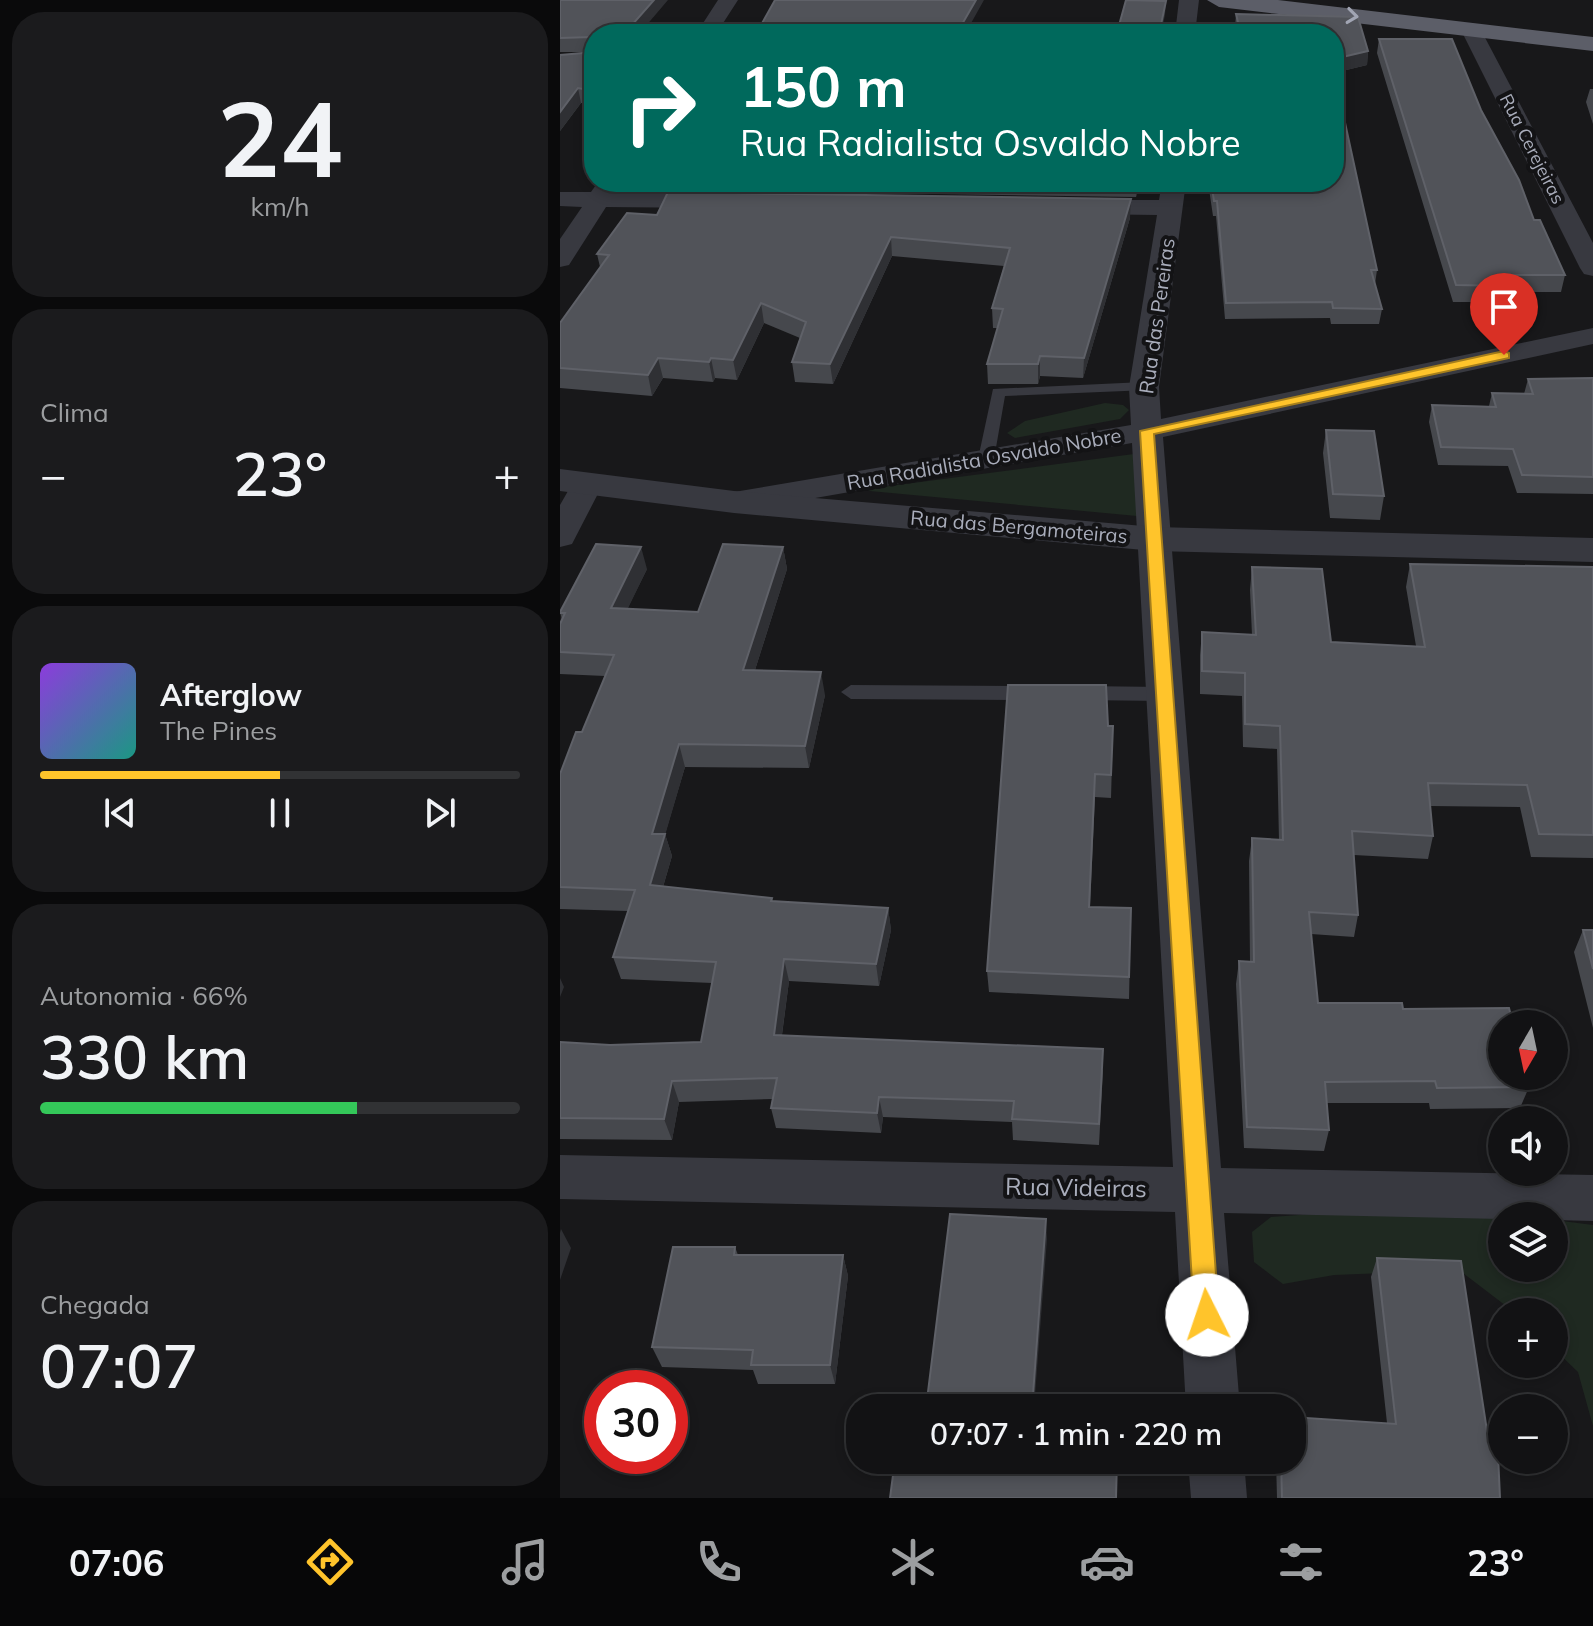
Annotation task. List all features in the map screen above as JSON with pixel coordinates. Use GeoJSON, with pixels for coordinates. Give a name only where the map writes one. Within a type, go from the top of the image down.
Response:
{"type":"FeatureCollection","features":[{"type":"Feature","properties":{"kind":"highway"},"geometry":{"type":"LineString","coordinates":[[1219,0],[1593,44]]}},
{"type":"Feature","properties":{"kind":"highway"},"geometry":{"type":"LineString","coordinates":[[1404,0],[1593,24]]}},
{"type":"Feature","properties":{"kind":"street"},"geometry":{"type":"LineString","coordinates":[[712,24],[728,0]]}},
{"type":"Feature","properties":{"kind":"street"},"geometry":{"type":"LineString","coordinates":[[1186,24],[1189,0]]}},
{"type":"Feature","properties":{"kind":"street","name":"Rua Cerejeiras"},"geometry":{"type":"LineString","coordinates":[[1471,30],[1593,268]]}},
{"type":"Feature","properties":{"kind":"street"},"geometry":{"type":"LineString","coordinates":[[560,199],[599,192]]}},
{"type":"Feature","properties":{"kind":"street"},"geometry":{"type":"LineString","coordinates":[[560,259],[604,192]]}},
{"type":"Feature","properties":{"kind":"street"},"geometry":{"type":"LineString","coordinates":[[617,192],[742,202]]}},
{"type":"Feature","properties":{"kind":"street"},"geometry":{"type":"LineString","coordinates":[[1061,206],[1174,195]]}},
{"type":"Feature","properties":{"kind":"street","name":"Rua das Pereiras"},"geometry":{"type":"LineString","coordinates":[[1174,195],[1144,387],[1212,1394]]}},
{"type":"Feature","properties":{"kind":"street","name":"Rua Radialista Osvaldo Nobre"},"geometry":{"type":"LineString","coordinates":[[574,482],[734,502],[1147,431],[1593,336]]}},
{"type":"Feature","properties":{"kind":"street"},"geometry":{"type":"LineString","coordinates":[[560,537],[574,482]]}},
{"type":"Feature","properties":{"kind":"street","name":"Rua das Bergamoteiras"},"geometry":{"type":"LineString","coordinates":[[734,502],[1155,539],[1593,550]]}},
{"type":"Feature","properties":{"kind":"street","name":"Rua Videiras"},"geometry":{"type":"LineString","coordinates":[[560,1177],[1593,1198]]}},
{"type":"Feature","properties":{"kind":"street"},"geometry":{"type":"LineString","coordinates":[[1217,1474],[1219,1498]]}},
{"type":"Feature","properties":{"kind":"lane"},"geometry":{"type":"LineString","coordinates":[[986,459],[998,392],[1144,387]]}},
{"type":"Feature","properties":{"kind":"lane"},"geometry":{"type":"LineString","coordinates":[[851,692],[1165,694]]}},
{"type":"Feature","properties":{"kind":"shaded area"},"geometry":{"type":"Polygon","coordinates":[[[1105,403],[1123,405],[1129,410],[1120,419],[1015,438],[1007,433],[1025,421],[1105,403]]]}},
{"type":"Feature","properties":{"kind":"shaded area"},"geometry":{"type":"Polygon","coordinates":[[[1134,454],[1137,516],[859,490],[1134,454]]]}},
{"type":"Feature","properties":{"kind":"shaded area"},"geometry":{"type":"Polygon","coordinates":[[[1382,1209],[1488,1215],[1488,1282],[1568,1282],[1568,1222],[1593,1225],[1593,1426],[1578,1372],[1568,1362],[1568,1298],[1496,1298],[1459,1270],[1334,1275],[1283,1284],[1254,1262],[1252,1232],[1271,1217],[1382,1209]]]}},
{"type":"Feature","properties":{"kind":"building"},"geometry":{"type":"Polygon","coordinates":[[[560,0],[654,0],[633,24],[584,24],[584,37],[560,38],[560,0]]]}},
{"type":"Feature","properties":{"kind":"building"},"geometry":{"type":"Polygon","coordinates":[[[775,0],[976,0],[962,24],[762,24],[775,0]]]}},
{"type":"Feature","properties":{"kind":"building"},"geometry":{"type":"Polygon","coordinates":[[[1126,0],[1166,1],[1161,24],[1119,24],[1126,0]]]}},
{"type":"Feature","properties":{"kind":"building"},"geometry":{"type":"Polygon","coordinates":[[[1236,14],[1358,17],[1368,51],[1344,57],[1344,24],[1238,24],[1236,14]]]}},
{"type":"Feature","properties":{"kind":"building"},"geometry":{"type":"Polygon","coordinates":[[[1379,39],[1452,39],[1481,110],[1519,180],[1534,220],[1540,220],[1565,275],[1505,275],[1508,286],[1456,285],[1379,39]]]}},
{"type":"Feature","properties":{"kind":"building"},"geometry":{"type":"Polygon","coordinates":[[[584,53],[584,88],[578,88],[560,112],[560,55],[584,53]]]}},
{"type":"Feature","properties":{"kind":"building"},"geometry":{"type":"Polygon","coordinates":[[[1344,118],[1377,270],[1371,270],[1382,309],[1333,308],[1332,302],[1226,303],[1217,201],[1214,201],[1213,192],[1344,192],[1344,118]]]}},
{"type":"Feature","properties":{"kind":"building"},"geometry":{"type":"Polygon","coordinates":[[[668,192],[1131,199],[1084,358],[1040,356],[1038,364],[987,364],[1003,309],[992,308],[1010,248],[891,237],[830,364],[792,362],[806,322],[761,303],[733,360],[711,358],[709,362],[658,358],[648,375],[560,368],[560,323],[609,255],[597,254],[627,213],[657,215],[668,192]]]}},
{"type":"Feature","properties":{"kind":"building"},"geometry":{"type":"Polygon","coordinates":[[[1593,378],[1593,477],[1522,475],[1513,449],[1441,447],[1432,405],[1496,407],[1492,393],[1533,394],[1528,379],[1593,378]]]}},
{"type":"Feature","properties":{"kind":"building"},"geometry":{"type":"Polygon","coordinates":[[[1326,430],[1374,431],[1384,496],[1333,494],[1326,430]]]}},
{"type":"Feature","properties":{"kind":"building"},"geometry":{"type":"Polygon","coordinates":[[[596,544],[641,547],[611,608],[698,612],[723,544],[783,547],[743,670],[821,672],[805,746],[679,744],[652,834],[665,834],[650,885],[772,898],[771,901],[888,908],[876,964],[784,959],[774,1035],[1103,1049],[1099,1124],[1012,1119],[1014,1101],[879,1097],[877,1113],[771,1108],[777,1078],[672,1081],[664,1119],[560,1118],[560,1042],[610,1045],[701,1042],[716,962],[613,957],[635,890],[560,887],[560,774],[576,732],[582,732],[614,655],[560,652],[560,624],[565,613],[560,612],[596,544]]]}},
{"type":"Feature","properties":{"kind":"building"},"geometry":{"type":"Polygon","coordinates":[[[1410,564],[1593,567],[1593,835],[1539,834],[1527,785],[1428,783],[1433,836],[1352,831],[1358,915],[1309,912],[1318,1003],[1402,1003],[1403,1009],[1509,1008],[1488,1010],[1488,1087],[1437,1088],[1435,1081],[1325,1082],[1329,1130],[1247,1127],[1239,961],[1254,962],[1252,838],[1283,840],[1280,726],[1245,724],[1245,673],[1202,671],[1202,632],[1256,635],[1252,567],[1322,569],[1331,642],[1425,647],[1410,564]]]}},
{"type":"Feature","properties":{"kind":"building"},"geometry":{"type":"Polygon","coordinates":[[[1008,685],[1106,685],[1108,726],[1113,726],[1111,775],[1095,774],[1089,907],[1131,908],[1129,977],[987,971],[1008,685]]]}},
{"type":"Feature","properties":{"kind":"building"},"geometry":{"type":"Polygon","coordinates":[[[1583,930],[1593,930],[1593,969],[1583,930]]]}},
{"type":"Feature","properties":{"kind":"building"},"geometry":{"type":"Polygon","coordinates":[[[950,1214],[1046,1219],[1033,1394],[928,1394],[950,1214]]]}},
{"type":"Feature","properties":{"kind":"building"},"geometry":{"type":"Polygon","coordinates":[[[673,1247],[735,1247],[734,1255],[843,1255],[830,1365],[751,1365],[753,1350],[652,1347],[673,1247]]]}},
{"type":"Feature","properties":{"kind":"building"},"geometry":{"type":"Polygon","coordinates":[[[1377,1258],[1461,1261],[1488,1431],[1488,1474],[1499,1474],[1500,1498],[1282,1498],[1281,1474],[1306,1474],[1306,1418],[1396,1424],[1377,1258]]]}},
{"type":"Feature","properties":{"kind":"building"},"geometry":{"type":"Polygon","coordinates":[[[893,1474],[1117,1474],[1116,1498],[890,1498],[893,1474]]]}},
{"type":"Feature","properties":{"kind":"route"},"geometry":{"type":"LineString","coordinates":[[1207,1315],[1147,431],[1504,355]]}}]}
